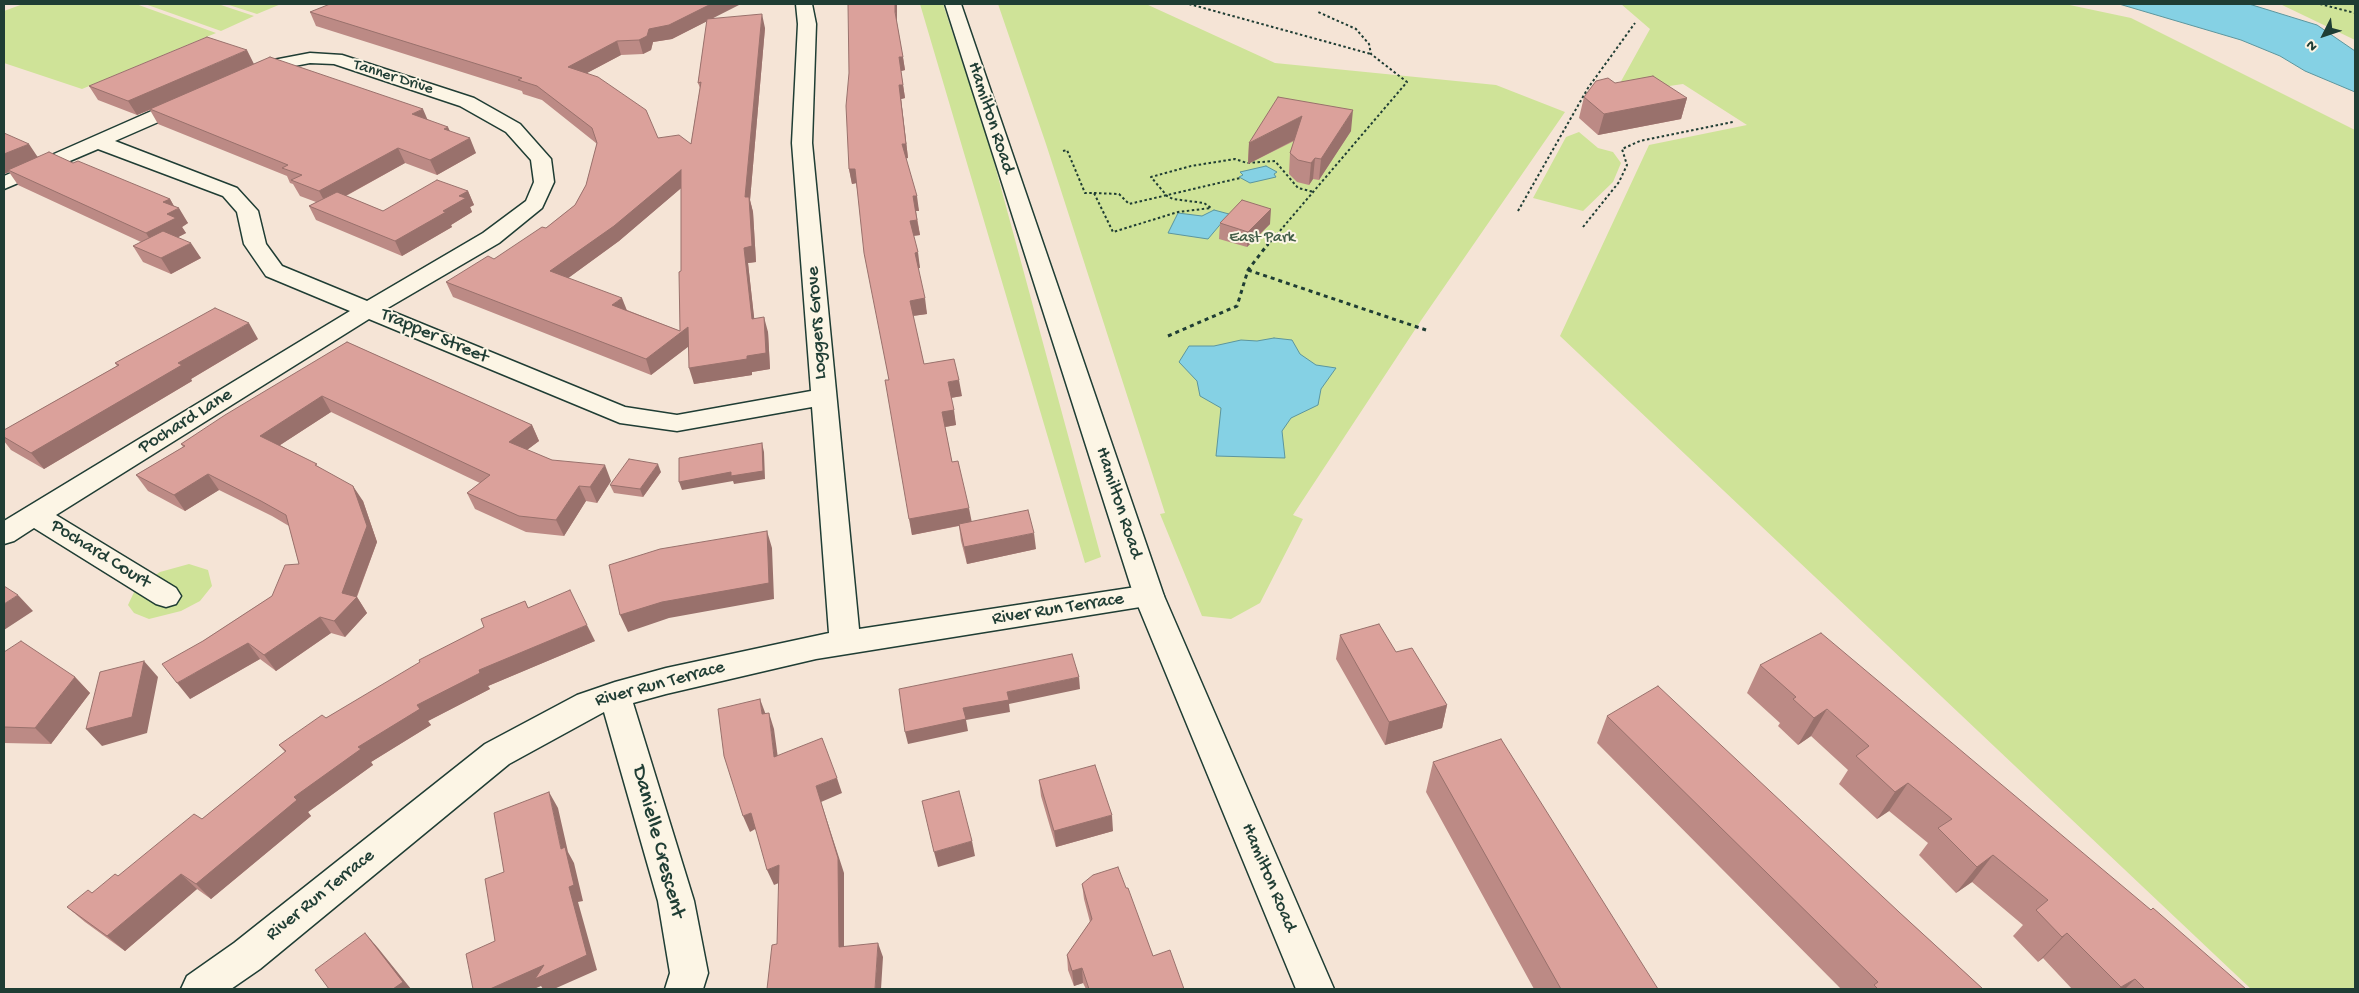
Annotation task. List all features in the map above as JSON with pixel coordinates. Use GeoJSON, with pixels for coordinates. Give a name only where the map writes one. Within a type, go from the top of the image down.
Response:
{"type":"FeatureCollection","features":[{"type":"Feature","properties":{"kind":"street","name":"Loggers Grove"},"geometry":{"type":"LineString","coordinates":[[804,4],[807,24],[802,142],[845,642]]}},
{"type":"Feature","properties":{"kind":"street","name":"Hamilton Road"},"geometry":{"type":"LineString","coordinates":[[953,4],[1149,596],[1315,989]]}},
{"type":"Feature","properties":{"kind":"street","name":"Tanner Drive"},"geometry":{"type":"LineString","coordinates":[[233,82],[269,66],[310,58],[336,59],[466,102],[513,128],[541,159],[544,182],[535,204],[491,238],[368,310]]}},
{"type":"Feature","properties":{"kind":"street"},"geometry":{"type":"LineString","coordinates":[[4,183],[206,94]]}},
{"type":"Feature","properties":{"kind":"street","name":"Trapper Street"},"geometry":{"type":"LineString","coordinates":[[98,142],[230,192],[246,211],[254,244],[274,271],[620,415],[676,423],[823,397]]}},
{"type":"Feature","properties":{"kind":"street","name":"Pochard Lane"},"geometry":{"type":"LineString","coordinates":[[4,534],[368,310]]}},
{"type":"Feature","properties":{"kind":"street","name":"Pochard Court"},"geometry":{"type":"LineString","coordinates":[[34,516],[166,596]]}},
{"type":"Feature","properties":{"kind":"street","name":"River Run Terrace"},"geometry":{"type":"LineString","coordinates":[[200,989],[247,956],[497,754],[588,704],[615,695],[797,651],[1149,596]]}},
{"type":"Feature","properties":{"kind":"street","name":"Danielle Crescent"},"geometry":{"type":"LineString","coordinates":[[615,695],[676,901],[689,974],[684,989]]}},
{"type":"Feature","properties":{"kind":"path"},"geometry":{"type":"LineString","coordinates":[[1168,336],[1237,306],[1248,270],[1406,82],[1371,54],[1189,4]]}},
{"type":"Feature","properties":{"kind":"path"},"geometry":{"type":"LineString","coordinates":[[2320,4],[2355,13]]}},
{"type":"Feature","properties":{"kind":"path"},"geometry":{"type":"LineString","coordinates":[[1318,12],[1356,29],[1369,44],[1371,54]]}},
{"type":"Feature","properties":{"kind":"path"},"geometry":{"type":"LineString","coordinates":[[1518,211],[1588,88],[1635,24]]}},
{"type":"Feature","properties":{"kind":"path"},"geometry":{"type":"LineString","coordinates":[[1583,227],[1619,182],[1627,165],[1622,149],[1640,141],[1732,122]]}},
{"type":"Feature","properties":{"kind":"path"},"geometry":{"type":"LineString","coordinates":[[1063,150],[1068,150],[1085,193],[1119,194],[1129,204],[1240,178]]}},
{"type":"Feature","properties":{"kind":"path"},"geometry":{"type":"LineString","coordinates":[[1094,193],[1113,232],[1178,212],[1210,208],[1204,203],[1173,199],[1167,196],[1151,177],[1191,166],[1235,159],[1247,163],[1275,161],[1298,188],[1314,192]]}},
{"type":"Feature","properties":{"kind":"path"},"geometry":{"type":"LineString","coordinates":[[1248,270],[1426,330]]}},
{"type":"Feature","properties":{"kind":"green space"},"geometry":{"type":"Polygon","coordinates":[[[23,4],[136,4],[216,33],[82,89],[4,63],[4,11],[23,4]]]}},
{"type":"Feature","properties":{"kind":"green space"},"geometry":{"type":"Polygon","coordinates":[[[145,4],[218,4],[254,16],[221,31],[145,4]]]}},
{"type":"Feature","properties":{"kind":"green space"},"geometry":{"type":"Polygon","coordinates":[[[226,4],[281,4],[257,14],[226,4]]]}},
{"type":"Feature","properties":{"kind":"green space"},"geometry":{"type":"Polygon","coordinates":[[[920,4],[943,4],[988,140],[1101,557],[1085,563],[920,4]]]}},
{"type":"Feature","properties":{"kind":"green space","name":"East Park"},"geometry":{"type":"Polygon","coordinates":[[[998,4],[1146,4],[1275,63],[1496,85],[1565,112],[1422,319],[1293,515],[1303,519],[1260,603],[1231,619],[1202,616],[1160,514],[1165,513],[1046,144],[998,4]]]}},
{"type":"Feature","properties":{"kind":"green space"},"geometry":{"type":"Polygon","coordinates":[[[1621,4],[2065,4],[2131,18],[2355,130],[2355,989],[2251,989],[1560,336],[1649,145],[1747,125],[1683,84],[1614,94],[1650,29],[1621,4]]]}},
{"type":"Feature","properties":{"kind":"green space"},"geometry":{"type":"Polygon","coordinates":[[[2280,4],[2355,4],[2355,40],[2280,4]]]}},
{"type":"Feature","properties":{"kind":"green space"},"geometry":{"type":"Polygon","coordinates":[[[1579,132],[1598,148],[1613,152],[1621,163],[1613,182],[1583,211],[1533,198],[1566,137],[1579,132]]]}},
{"type":"Feature","properties":{"kind":"green space"},"geometry":{"type":"Polygon","coordinates":[[[189,564],[208,570],[212,586],[200,601],[181,611],[149,619],[134,613],[128,605],[136,588],[160,572],[189,564]]]}},
{"type":"Feature","properties":{"kind":"water"},"geometry":{"type":"Polygon","coordinates":[[[2119,4],[2249,4],[2317,25],[2355,51],[2355,92],[2305,71],[2280,56],[2241,40],[2119,4]]]}},
{"type":"Feature","properties":{"kind":"water"},"geometry":{"type":"Polygon","coordinates":[[[1266,166],[1277,172],[1274,174],[1276,177],[1250,183],[1239,177],[1243,175],[1240,172],[1266,166]]]}},
{"type":"Feature","properties":{"kind":"water"},"geometry":{"type":"Polygon","coordinates":[[[1214,210],[1229,214],[1208,239],[1168,233],[1178,213],[1202,216],[1214,210]]]}},
{"type":"Feature","properties":{"kind":"water"},"geometry":{"type":"Polygon","coordinates":[[[1274,338],[1292,340],[1300,354],[1316,365],[1336,368],[1321,389],[1318,405],[1291,418],[1282,431],[1285,458],[1216,456],[1221,408],[1200,396],[1197,381],[1179,362],[1189,346],[1214,346],[1241,340],[1257,341],[1274,338]]]}},
{"type":"Feature","properties":{"kind":"building"},"geometry":{"type":"Polygon","coordinates":[[[330,4],[711,4],[669,25],[649,29],[647,36],[639,40],[617,41],[568,67],[598,77],[646,110],[658,138],[679,135],[691,144],[701,82],[698,83],[707,19],[762,14],[745,197],[749,197],[752,246],[744,248],[752,319],[764,317],[766,353],[747,356],[747,359],[689,368],[688,327],[646,359],[446,282],[488,256],[494,259],[542,227],[546,228],[575,205],[586,185],[597,143],[592,128],[537,86],[518,80],[522,78],[310,12],[330,4]],[[681,170],[614,226],[550,271],[622,298],[612,305],[680,331],[679,272],[681,271],[681,170]]]}},
{"type":"Feature","properties":{"kind":"building"},"geometry":{"type":"Polygon","coordinates":[[[848,4],[895,4],[903,57],[899,57],[903,85],[899,85],[906,144],[902,144],[917,196],[913,196],[917,220],[910,221],[918,252],[915,253],[925,298],[910,301],[924,364],[954,359],[959,380],[948,382],[954,410],[942,412],[952,462],[958,461],[969,508],[909,519],[885,380],[889,380],[864,253],[855,169],[849,169],[846,106],[849,73],[848,4]]]}},
{"type":"Feature","properties":{"kind":"building"},"geometry":{"type":"Polygon","coordinates":[[[207,37],[247,50],[128,101],[89,86],[207,37]]]}},
{"type":"Feature","properties":{"kind":"building"},"geometry":{"type":"Polygon","coordinates":[[[270,57],[423,109],[412,114],[448,127],[444,129],[470,138],[430,160],[398,148],[319,191],[291,180],[302,175],[282,168],[288,165],[150,109],[270,57]]]}},
{"type":"Feature","properties":{"kind":"building"},"geometry":{"type":"Polygon","coordinates":[[[1653,76],[1687,98],[1604,114],[1584,97],[1596,81],[1608,78],[1615,83],[1653,76]]]}},
{"type":"Feature","properties":{"kind":"building"},"geometry":{"type":"Polygon","coordinates":[[[1278,97],[1353,110],[1321,159],[1315,158],[1311,163],[1298,160],[1290,153],[1302,116],[1249,143],[1278,97]]]}},
{"type":"Feature","properties":{"kind":"building"},"geometry":{"type":"Polygon","coordinates":[[[4,133],[29,144],[4,154],[4,133]]]}},
{"type":"Feature","properties":{"kind":"building"},"geometry":{"type":"Polygon","coordinates":[[[49,152],[73,163],[78,161],[170,199],[163,202],[179,208],[167,214],[176,218],[146,233],[8,170],[49,152]]]}},
{"type":"Feature","properties":{"kind":"building"},"geometry":{"type":"Polygon","coordinates":[[[437,180],[468,191],[459,196],[466,198],[443,211],[446,212],[395,241],[309,206],[337,192],[383,211],[437,180]]]}},
{"type":"Feature","properties":{"kind":"building"},"geometry":{"type":"Polygon","coordinates":[[[1242,200],[1271,209],[1248,232],[1220,223],[1242,200]]]}},
{"type":"Feature","properties":{"kind":"building"},"geometry":{"type":"Polygon","coordinates":[[[163,231],[191,243],[161,258],[133,246],[163,231]]]}},
{"type":"Feature","properties":{"kind":"building"},"geometry":{"type":"Polygon","coordinates":[[[215,308],[249,323],[178,363],[182,365],[31,453],[4,437],[4,430],[119,365],[115,363],[215,308]]]}},
{"type":"Feature","properties":{"kind":"building"},"geometry":{"type":"Polygon","coordinates":[[[347,342],[532,425],[509,442],[552,460],[605,465],[590,487],[579,486],[556,520],[519,516],[467,493],[490,475],[322,396],[260,436],[317,464],[315,465],[353,486],[367,526],[342,593],[357,597],[334,621],[320,617],[264,655],[248,643],[177,683],[162,664],[203,641],[272,596],[285,565],[299,564],[286,515],[261,501],[208,474],[174,495],[136,475],[185,446],[181,444],[225,415],[347,342]]]}},
{"type":"Feature","properties":{"kind":"building"},"geometry":{"type":"Polygon","coordinates":[[[762,443],[763,471],[731,476],[731,472],[679,482],[679,458],[762,443]]]}},
{"type":"Feature","properties":{"kind":"building"},"geometry":{"type":"Polygon","coordinates":[[[629,459],[658,464],[640,489],[610,485],[629,459]]]}},
{"type":"Feature","properties":{"kind":"building"},"geometry":{"type":"Polygon","coordinates":[[[1028,510],[1034,533],[964,547],[959,524],[1028,510]]]}},
{"type":"Feature","properties":{"kind":"building"},"geometry":{"type":"Polygon","coordinates":[[[767,531],[769,583],[662,602],[620,615],[609,565],[660,549],[767,531]]]}},
{"type":"Feature","properties":{"kind":"building"},"geometry":{"type":"Polygon","coordinates":[[[4,586],[18,595],[4,604],[4,586]]]}},
{"type":"Feature","properties":{"kind":"building"},"geometry":{"type":"Polygon","coordinates":[[[570,590],[587,625],[479,670],[480,673],[417,705],[420,709],[358,747],[361,749],[294,797],[297,800],[196,884],[181,874],[107,936],[67,907],[88,890],[92,893],[115,874],[118,876],[194,814],[202,819],[286,751],[279,745],[322,715],[326,718],[420,662],[419,660],[484,627],[481,619],[525,601],[528,608],[570,590]]]}},
{"type":"Feature","properties":{"kind":"building"},"geometry":{"type":"Polygon","coordinates":[[[1379,624],[1396,652],[1412,648],[1447,705],[1389,722],[1340,635],[1379,624]]]}},
{"type":"Feature","properties":{"kind":"building"},"geometry":{"type":"Polygon","coordinates":[[[1821,633],[2151,910],[2153,908],[2246,989],[2145,989],[2135,979],[2121,987],[2067,933],[2062,937],[2036,910],[2048,900],[1993,855],[1977,867],[1938,828],[1952,819],[1908,783],[1895,792],[1856,756],[1869,746],[1827,709],[1814,718],[1793,699],[1796,697],[1760,665],[1821,633]]]}},
{"type":"Feature","properties":{"kind":"building"},"geometry":{"type":"Polygon","coordinates":[[[21,641],[75,677],[35,728],[4,727],[4,652],[21,641]]]}},
{"type":"Feature","properties":{"kind":"building"},"geometry":{"type":"Polygon","coordinates":[[[1072,654],[1079,677],[1007,692],[1009,700],[963,708],[966,719],[905,732],[899,689],[1072,654]]]}},
{"type":"Feature","properties":{"kind":"building"},"geometry":{"type":"Polygon","coordinates":[[[144,661],[132,717],[86,729],[100,672],[144,661]]]}},
{"type":"Feature","properties":{"kind":"building"},"geometry":{"type":"Polygon","coordinates":[[[1658,686],[1983,989],[1878,989],[1874,985],[1878,982],[1607,716],[1658,686]]]}},
{"type":"Feature","properties":{"kind":"building"},"geometry":{"type":"Polygon","coordinates":[[[760,699],[762,714],[769,713],[774,757],[822,738],[837,778],[816,786],[838,858],[839,947],[878,943],[875,989],[767,989],[772,945],[777,944],[779,865],[767,870],[751,813],[743,816],[724,756],[718,709],[760,699]]]}},
{"type":"Feature","properties":{"kind":"building"},"geometry":{"type":"Polygon","coordinates":[[[1501,739],[1658,989],[1561,989],[1433,762],[1501,739]]]}},
{"type":"Feature","properties":{"kind":"building"},"geometry":{"type":"Polygon","coordinates":[[[1095,765],[1112,815],[1054,831],[1039,780],[1095,765]]]}},
{"type":"Feature","properties":{"kind":"building"},"geometry":{"type":"Polygon","coordinates":[[[959,791],[972,841],[934,852],[922,801],[959,791]]]}},
{"type":"Feature","properties":{"kind":"building"},"geometry":{"type":"Polygon","coordinates":[[[549,792],[561,849],[565,847],[574,885],[569,887],[587,955],[535,979],[544,965],[490,989],[473,989],[466,954],[495,941],[485,879],[504,872],[494,813],[549,792]]]}},
{"type":"Feature","properties":{"kind":"building"},"geometry":{"type":"Polygon","coordinates":[[[1118,867],[1126,888],[1128,888],[1153,956],[1170,950],[1184,989],[1089,989],[1082,968],[1072,971],[1067,955],[1092,919],[1082,884],[1093,875],[1118,867]]]}},
{"type":"Feature","properties":{"kind":"building"},"geometry":{"type":"Polygon","coordinates":[[[365,933],[403,982],[393,989],[329,989],[315,970],[365,933]]]}}]}
